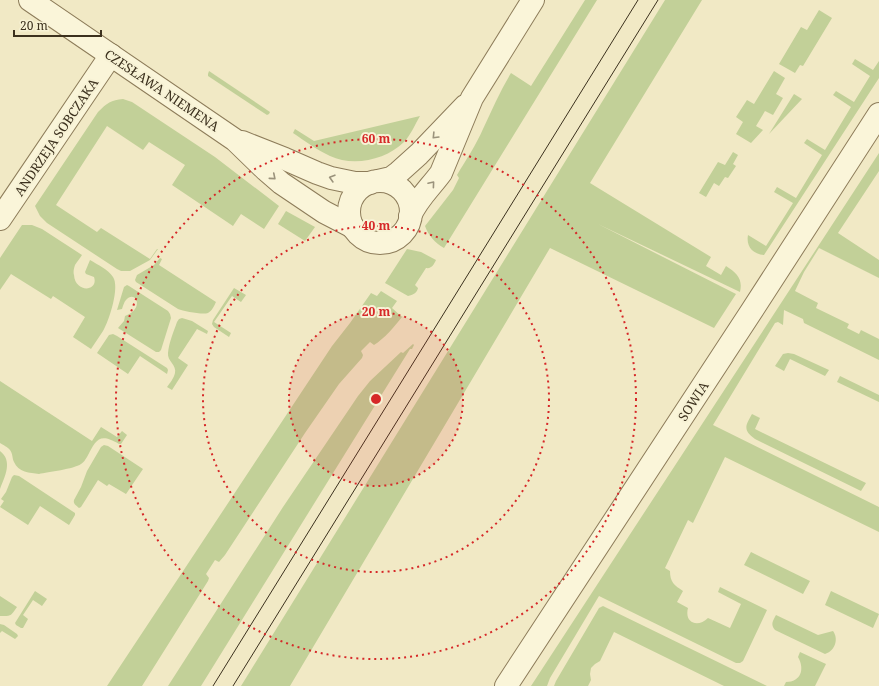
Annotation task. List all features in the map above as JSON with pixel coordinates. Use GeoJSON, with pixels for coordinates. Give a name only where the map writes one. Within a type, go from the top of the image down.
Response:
{"type":"FeatureCollection","features":[{"type":"Feature","properties":{"kind":"street","name":"CZESŁAWA NIEMENA"},"geometry":{"type":"LineString","coordinates":[[30,0],[235,140],[281,183],[324,212],[353,227]]}},
{"type":"Feature","properties":{"kind":"street"},"geometry":{"type":"LineString","coordinates":[[410,216],[419,199],[441,173],[472,98],[533,0]]}},
{"type":"Feature","properties":{"kind":"street","name":"ANDRZEJA SOBCZAKA"},"geometry":{"type":"LineString","coordinates":[[0,220],[111,56]]}},
{"type":"Feature","properties":{"kind":"street"},"geometry":{"type":"LineString","coordinates":[[374,182],[386,182],[400,188],[409,201],[411,208],[409,224],[405,230],[400,236],[386,243],[370,242],[358,234],[350,220],[350,205],[353,198],[363,186],[374,182],[391,178],[399,172],[419,154],[472,98]]}},
{"type":"Feature","properties":{"kind":"street","name":"SOWIA"},"geometry":{"type":"LineString","coordinates":[[506,686],[879,114]]}},
{"type":"Feature","properties":{"kind":"street","name":"CZESŁAWA NIEMENA"},"geometry":{"type":"LineString","coordinates":[[235,140],[285,159],[317,174],[355,183],[374,182]]}},
{"type":"Feature","properties":{"kind":"green space"},"geometry":{"type":"Polygon","coordinates":[[[585,0],[597,0],[444,248],[432,238],[425,226],[453,190],[459,178],[457,175],[477,141],[507,80],[511,73],[531,86],[585,0]]]}},
{"type":"Feature","properties":{"kind":"green space"},"geometry":{"type":"Polygon","coordinates":[[[665,0],[702,0],[590,183],[711,257],[706,266],[721,275],[726,266],[736,274],[740,280],[740,292],[598,224],[736,294],[714,328],[550,248],[290,686],[241,686],[665,0]]]}},
{"type":"Feature","properties":{"kind":"green space"},"geometry":{"type":"Polygon","coordinates":[[[819,10],[832,18],[803,66],[800,65],[795,73],[779,64],[801,27],[807,30],[819,10]]]}},
{"type":"Feature","properties":{"kind":"green space"},"geometry":{"type":"Polygon","coordinates":[[[855,59],[873,70],[879,61],[879,78],[764,255],[756,253],[749,246],[748,235],[766,246],[793,203],[774,192],[777,187],[796,198],[822,155],[804,143],[807,139],[825,150],[851,107],[833,95],[836,91],[854,102],[870,76],[852,64],[855,59]]]}},
{"type":"Feature","properties":{"kind":"green space"},"geometry":{"type":"Polygon","coordinates":[[[209,71],[270,112],[269,114],[267,115],[208,76],[209,71]]]}},
{"type":"Feature","properties":{"kind":"green space"},"geometry":{"type":"Polygon","coordinates":[[[774,71],[785,78],[776,94],[783,98],[773,115],[765,111],[756,126],[763,130],[751,143],[736,134],[743,122],[736,117],[747,100],[754,104],[774,71]]]}},
{"type":"Feature","properties":{"kind":"green space"},"geometry":{"type":"Polygon","coordinates":[[[794,94],[802,99],[769,134],[794,94]]]}},
{"type":"Feature","properties":{"kind":"green space"},"geometry":{"type":"Polygon","coordinates":[[[123,99],[132,102],[215,157],[279,206],[264,229],[241,214],[233,226],[172,185],[185,165],[149,142],[143,150],[107,126],[56,205],[97,232],[101,228],[150,259],[158,249],[150,260],[130,271],[121,271],[47,223],[40,216],[35,206],[98,112],[109,102],[123,99]]]}},
{"type":"Feature","properties":{"kind":"green space"},"geometry":{"type":"Polygon","coordinates":[[[420,116],[411,133],[404,142],[388,153],[369,160],[349,161],[330,156],[293,133],[295,129],[314,141],[420,116]]]}},
{"type":"Feature","properties":{"kind":"green space"},"geometry":{"type":"Polygon","coordinates":[[[733,152],[738,155],[733,164],[736,166],[728,178],[725,177],[719,186],[714,183],[706,197],[699,193],[718,162],[725,165],[733,152]]]}},
{"type":"Feature","properties":{"kind":"green space"},"geometry":{"type":"Polygon","coordinates":[[[879,153],[879,171],[838,233],[879,260],[879,278],[819,248],[804,272],[795,291],[818,303],[816,308],[849,324],[847,328],[859,334],[861,330],[879,339],[879,360],[804,323],[803,319],[784,310],[783,325],[778,322],[775,323],[713,425],[879,507],[879,532],[725,457],[693,523],[688,520],[665,568],[670,571],[673,583],[683,591],[677,602],[688,608],[688,617],[693,622],[700,623],[708,618],[730,628],[741,604],[718,592],[720,587],[767,610],[743,661],[736,663],[599,596],[550,678],[547,686],[531,686],[879,153]]]}},
{"type":"Feature","properties":{"kind":"green space"},"geometry":{"type":"Polygon","coordinates":[[[286,211],[315,227],[305,241],[278,224],[286,211]]]}},
{"type":"Feature","properties":{"kind":"green space"},"geometry":{"type":"Polygon","coordinates":[[[22,225],[32,225],[42,229],[82,255],[74,269],[75,281],[78,285],[90,288],[95,282],[94,277],[86,274],[85,272],[90,260],[106,269],[113,277],[115,288],[111,312],[103,331],[91,349],[73,337],[85,317],[53,296],[51,299],[11,274],[0,290],[0,258],[22,225]]]}},
{"type":"Feature","properties":{"kind":"green space"},"geometry":{"type":"Polygon","coordinates":[[[407,249],[421,252],[436,260],[434,265],[426,268],[415,285],[418,288],[417,291],[408,296],[385,283],[407,249]]]}},
{"type":"Feature","properties":{"kind":"green space"},"geometry":{"type":"Polygon","coordinates":[[[160,258],[162,259],[159,265],[216,302],[211,311],[202,314],[178,309],[136,282],[135,280],[137,275],[154,265],[160,258]]]}},
{"type":"Feature","properties":{"kind":"green space"},"geometry":{"type":"Polygon","coordinates":[[[127,285],[168,311],[170,314],[171,318],[161,350],[159,352],[156,352],[118,328],[124,321],[125,316],[131,313],[137,305],[135,298],[129,297],[122,309],[117,310],[124,287],[127,285]]]}},
{"type":"Feature","properties":{"kind":"green space"},"geometry":{"type":"Polygon","coordinates":[[[234,288],[246,295],[241,302],[232,296],[214,322],[231,333],[229,337],[212,324],[213,320],[234,288]]]}},
{"type":"Feature","properties":{"kind":"green space"},"geometry":{"type":"Polygon","coordinates":[[[381,291],[397,301],[392,308],[402,317],[382,339],[374,345],[370,342],[361,351],[363,355],[362,358],[339,384],[225,555],[219,562],[215,560],[206,574],[209,578],[208,581],[142,686],[107,686],[332,346],[371,293],[377,296],[381,291]]]}},
{"type":"Feature","properties":{"kind":"green space"},"geometry":{"type":"Polygon","coordinates":[[[182,318],[192,321],[208,331],[207,334],[197,329],[178,358],[188,365],[172,390],[167,387],[175,373],[175,368],[168,356],[170,341],[177,322],[182,318]]]}},
{"type":"Feature","properties":{"kind":"green space"},"geometry":{"type":"Polygon","coordinates":[[[113,334],[167,368],[167,374],[140,356],[128,374],[97,353],[109,335],[113,334]]]}},
{"type":"Feature","properties":{"kind":"green space"},"geometry":{"type":"Polygon","coordinates":[[[413,344],[412,349],[410,349],[201,686],[168,686],[283,507],[358,396],[370,381],[401,352],[403,353],[413,344]]]}},
{"type":"Feature","properties":{"kind":"green space"},"geometry":{"type":"Polygon","coordinates":[[[783,354],[794,354],[829,370],[825,376],[790,359],[784,371],[775,366],[783,354]]]}},
{"type":"Feature","properties":{"kind":"green space"},"geometry":{"type":"Polygon","coordinates":[[[840,376],[879,395],[879,402],[837,382],[840,376]]]}},
{"type":"Feature","properties":{"kind":"green space"},"geometry":{"type":"Polygon","coordinates":[[[0,381],[92,441],[101,427],[117,437],[122,431],[127,435],[121,444],[102,438],[96,442],[84,461],[78,466],[39,474],[21,470],[13,460],[12,453],[9,449],[0,443],[0,381]]]}},
{"type":"Feature","properties":{"kind":"green space"},"geometry":{"type":"Polygon","coordinates":[[[752,414],[760,418],[755,429],[866,483],[861,491],[755,439],[748,433],[746,427],[752,414]]]}},
{"type":"Feature","properties":{"kind":"green space"},"geometry":{"type":"Polygon","coordinates":[[[104,445],[108,446],[143,469],[126,494],[109,484],[107,486],[98,480],[79,508],[74,503],[74,500],[87,471],[101,447],[104,445]]]}},
{"type":"Feature","properties":{"kind":"green space"},"geometry":{"type":"Polygon","coordinates":[[[0,451],[6,459],[7,469],[0,489],[0,451]]]}},
{"type":"Feature","properties":{"kind":"green space"},"geometry":{"type":"Polygon","coordinates":[[[14,475],[19,476],[75,513],[69,525],[40,506],[28,525],[0,507],[4,501],[1,499],[14,475]]]}},
{"type":"Feature","properties":{"kind":"green space"},"geometry":{"type":"Polygon","coordinates":[[[751,552],[810,581],[803,594],[744,565],[751,552]]]}},
{"type":"Feature","properties":{"kind":"green space"},"geometry":{"type":"Polygon","coordinates":[[[35,591],[47,599],[42,606],[33,600],[23,615],[28,619],[23,628],[21,628],[15,623],[35,591]]]}},
{"type":"Feature","properties":{"kind":"green space"},"geometry":{"type":"Polygon","coordinates":[[[831,591],[879,614],[873,628],[825,605],[831,591]]]}},
{"type":"Feature","properties":{"kind":"green space"},"geometry":{"type":"Polygon","coordinates":[[[0,596],[17,607],[10,615],[0,616],[0,596]]]}},
{"type":"Feature","properties":{"kind":"green space"},"geometry":{"type":"Polygon","coordinates":[[[603,606],[767,686],[724,686],[614,632],[600,661],[591,668],[591,680],[588,686],[554,686],[599,608],[603,606]]]}},
{"type":"Feature","properties":{"kind":"green space"},"geometry":{"type":"Polygon","coordinates":[[[776,615],[818,635],[833,631],[836,638],[834,648],[825,654],[775,630],[772,624],[776,615]]]}},
{"type":"Feature","properties":{"kind":"green space"},"geometry":{"type":"Polygon","coordinates":[[[0,624],[4,625],[18,636],[15,639],[2,631],[0,633],[0,624]]]}},
{"type":"Feature","properties":{"kind":"green space"},"geometry":{"type":"Polygon","coordinates":[[[800,652],[826,664],[815,686],[784,686],[786,682],[795,680],[800,674],[801,666],[798,657],[800,652]]]}},
{"type":"Feature","properties":{"kind":"tram line"},"geometry":{"type":"LineString","coordinates":[[213,686],[638,0]]}},
{"type":"Feature","properties":{"kind":"tram line"},"geometry":{"type":"LineString","coordinates":[[233,686],[658,0]]}}]}
